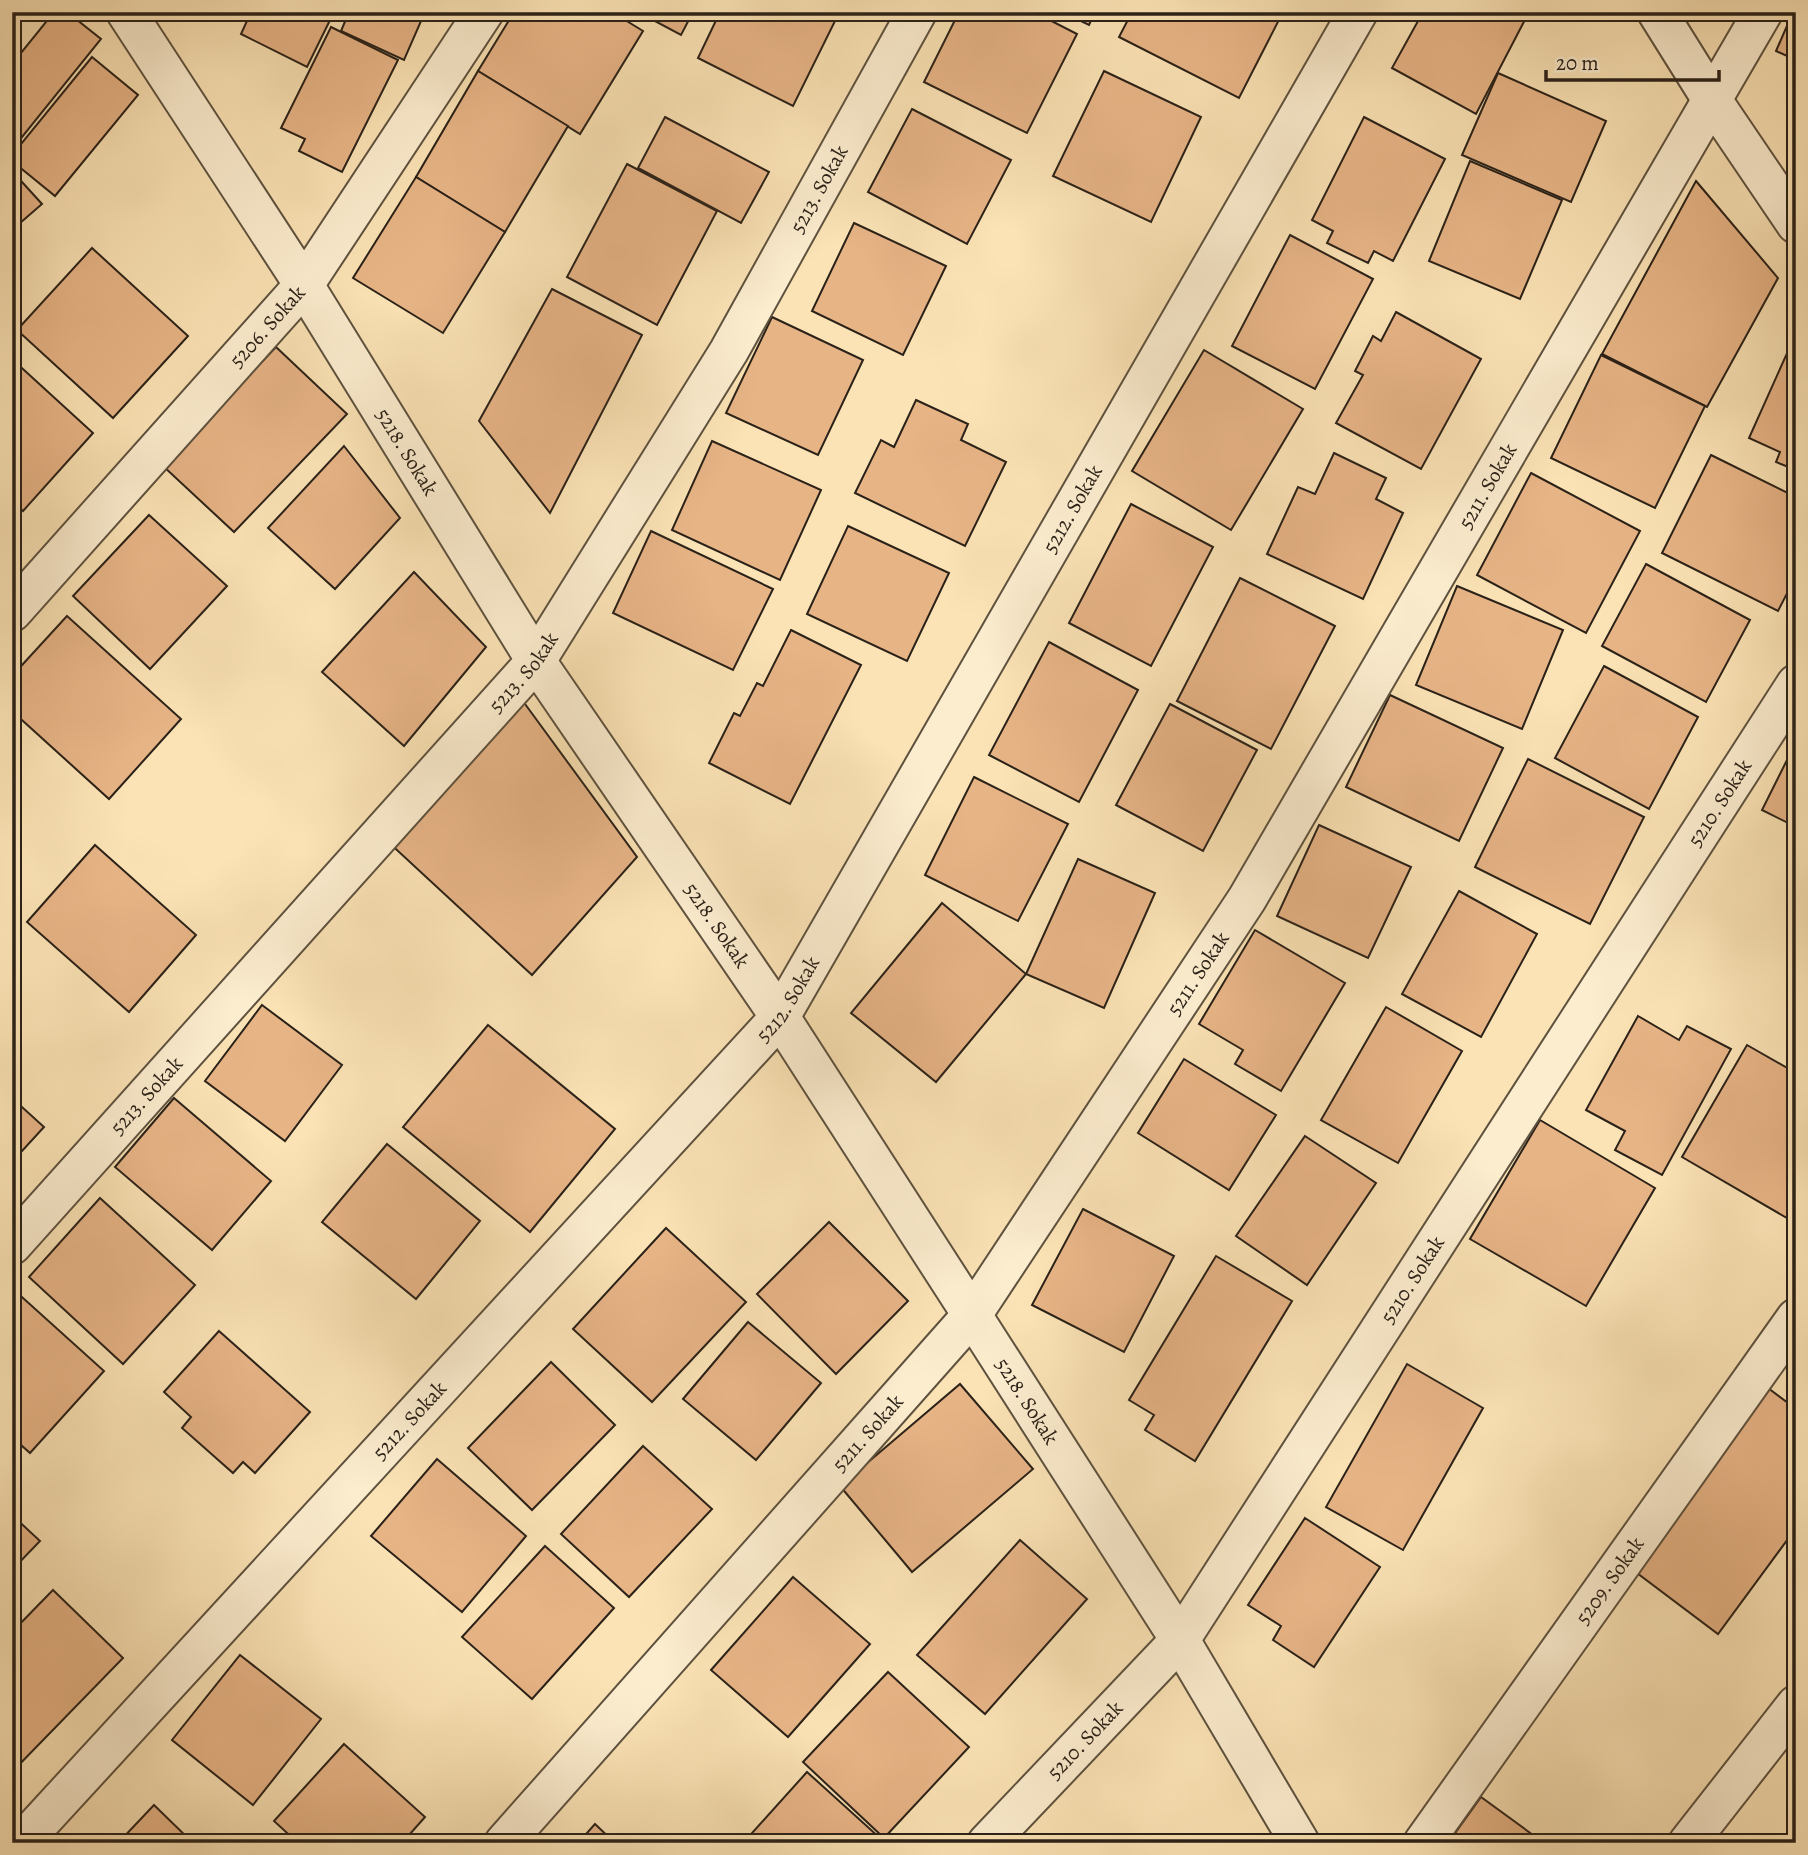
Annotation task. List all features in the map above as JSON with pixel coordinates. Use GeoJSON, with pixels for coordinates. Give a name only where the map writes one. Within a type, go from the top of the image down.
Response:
{"type":"FeatureCollection","features":[{"type":"Feature","properties":{"kind":"street","name":"5218. Sokak"},"geometry":{"type":"LineString","coordinates":[[126,12],[304,285],[536,662],[780,1017],[972,1315],[1180,1640],[1300,1843]]}},
{"type":"Feature","properties":{"kind":"street","name":"5206. Sokak"},"geometry":{"type":"LineString","coordinates":[[12,612],[304,285],[484,12]]}},
{"type":"Feature","properties":{"kind":"street","name":"5213. Sokak"},"geometry":{"type":"LineString","coordinates":[[12,1245],[536,662],[729,351],[917,12]]}},
{"type":"Feature","properties":{"kind":"street","name":"5212. Sokak"},"geometry":{"type":"LineString","coordinates":[[21,1843],[780,1017],[1358,12]]}},
{"type":"Feature","properties":{"kind":"street"},"geometry":{"type":"LineString","coordinates":[[1657,12],[1712,100],[1796,224]]}},
{"type":"Feature","properties":{"kind":"street","name":"5211. Sokak"},"geometry":{"type":"LineString","coordinates":[[504,1843],[972,1315],[1247,899],[1763,12]]}},
{"type":"Feature","properties":{"kind":"street","name":"5210. Sokak"},"geometry":{"type":"LineString","coordinates":[[987,1843],[1180,1640],[1796,684]]}},
{"type":"Feature","properties":{"kind":"street","name":"5209. Sokak"},"geometry":{"type":"LineString","coordinates":[[1423,1843],[1796,1318]]}},
{"type":"Feature","properties":{"kind":"street"},"geometry":{"type":"LineString","coordinates":[[1688,1843],[1796,1705]]}},
{"type":"Feature","properties":{"kind":"building"},"geometry":{"type":"Polygon","coordinates":[[[54,12],[67,12],[101,39],[14,147],[12,64],[54,12]]]}},
{"type":"Feature","properties":{"kind":"building"},"geometry":{"type":"Polygon","coordinates":[[[251,12],[334,12],[307,67],[241,34],[251,12]]]}},
{"type":"Feature","properties":{"kind":"building"},"geometry":{"type":"Polygon","coordinates":[[[349,12],[425,12],[404,60],[341,31],[349,12]]]}},
{"type":"Feature","properties":{"kind":"building"},"geometry":{"type":"Polygon","coordinates":[[[514,12],[612,12],[643,31],[580,134],[478,71],[514,12]]]}},
{"type":"Feature","properties":{"kind":"building"},"geometry":{"type":"Polygon","coordinates":[[[638,12],[693,12],[681,35],[638,12]]]}},
{"type":"Feature","properties":{"kind":"building"},"geometry":{"type":"Polygon","coordinates":[[[720,12],[827,12],[837,17],[793,106],[698,58],[720,12]]]}},
{"type":"Feature","properties":{"kind":"building"},"geometry":{"type":"Polygon","coordinates":[[[959,12],[1034,12],[1077,34],[1027,133],[924,82],[959,12]]]}},
{"type":"Feature","properties":{"kind":"building"},"geometry":{"type":"Polygon","coordinates":[[[1062,12],[1095,12],[1089,25],[1062,12]]]}},
{"type":"Feature","properties":{"kind":"building"},"geometry":{"type":"Polygon","coordinates":[[[1132,12],[1283,12],[1239,98],[1119,37],[1132,12]]]}},
{"type":"Feature","properties":{"kind":"building"},"geometry":{"type":"Polygon","coordinates":[[[1423,12],[1529,12],[1476,114],[1392,68],[1423,12]]]}},
{"type":"Feature","properties":{"kind":"building"},"geometry":{"type":"Polygon","coordinates":[[[1793,12],[1796,12],[1796,60],[1776,51],[1793,12]]]}},
{"type":"Feature","properties":{"kind":"building"},"geometry":{"type":"Polygon","coordinates":[[[331,27],[398,60],[342,172],[299,151],[305,139],[281,128],[331,27]]]}},
{"type":"Feature","properties":{"kind":"building"},"geometry":{"type":"Polygon","coordinates":[[[92,57],[138,95],[55,196],[12,161],[12,155],[92,57]]]}},
{"type":"Feature","properties":{"kind":"building"},"geometry":{"type":"Polygon","coordinates":[[[478,71],[568,126],[505,232],[416,177],[478,71]]]}},
{"type":"Feature","properties":{"kind":"building"},"geometry":{"type":"Polygon","coordinates":[[[1104,71],[1201,117],[1151,222],[1053,176],[1104,71]]]}},
{"type":"Feature","properties":{"kind":"building"},"geometry":{"type":"Polygon","coordinates":[[[1498,73],[1606,121],[1571,202],[1462,155],[1498,73]]]}},
{"type":"Feature","properties":{"kind":"building"},"geometry":{"type":"Polygon","coordinates":[[[912,109],[1011,160],[967,244],[868,192],[912,109]]]}},
{"type":"Feature","properties":{"kind":"building"},"geometry":{"type":"Polygon","coordinates":[[[665,117],[769,172],[741,223],[638,168],[665,117]]]}},
{"type":"Feature","properties":{"kind":"building"},"geometry":{"type":"Polygon","coordinates":[[[1364,117],[1445,159],[1393,261],[1374,251],[1368,263],[1327,243],[1333,231],[1312,220],[1364,117]]]}},
{"type":"Feature","properties":{"kind":"building"},"geometry":{"type":"Polygon","coordinates":[[[1470,161],[1562,200],[1520,299],[1429,261],[1470,161]]]}},
{"type":"Feature","properties":{"kind":"building"},"geometry":{"type":"Polygon","coordinates":[[[627,164],[717,211],[657,325],[567,277],[627,164]]]}},
{"type":"Feature","properties":{"kind":"building"},"geometry":{"type":"Polygon","coordinates":[[[12,171],[42,204],[12,230],[12,171]]]}},
{"type":"Feature","properties":{"kind":"building"},"geometry":{"type":"Polygon","coordinates":[[[416,177],[505,232],[443,333],[353,278],[416,177]]]}},
{"type":"Feature","properties":{"kind":"building"},"geometry":{"type":"Polygon","coordinates":[[[1696,181],[1778,278],[1707,407],[1602,354],[1696,181]]]}},
{"type":"Feature","properties":{"kind":"building"},"geometry":{"type":"Polygon","coordinates":[[[854,223],[946,266],[903,355],[812,311],[854,223]]]}},
{"type":"Feature","properties":{"kind":"building"},"geometry":{"type":"Polygon","coordinates":[[[1290,235],[1373,279],[1315,389],[1232,346],[1290,235]]]}},
{"type":"Feature","properties":{"kind":"building"},"geometry":{"type":"Polygon","coordinates":[[[92,248],[188,336],[113,418],[17,330],[92,248]]]}},
{"type":"Feature","properties":{"kind":"building"},"geometry":{"type":"Polygon","coordinates":[[[552,289],[642,335],[550,513],[479,421],[552,289]]]}},
{"type":"Feature","properties":{"kind":"building"},"geometry":{"type":"Polygon","coordinates":[[[1396,312],[1481,359],[1421,469],[1336,423],[1363,375],[1355,371],[1373,336],[1381,341],[1396,312]]]}},
{"type":"Feature","properties":{"kind":"building"},"geometry":{"type":"Polygon","coordinates":[[[772,317],[863,360],[818,455],[726,413],[772,317]]]}},
{"type":"Feature","properties":{"kind":"building"},"geometry":{"type":"Polygon","coordinates":[[[276,347],[347,414],[234,532],[163,466],[276,347]]]}},
{"type":"Feature","properties":{"kind":"building"},"geometry":{"type":"Polygon","coordinates":[[[1204,350],[1303,409],[1231,530],[1132,471],[1204,350]]]}},
{"type":"Feature","properties":{"kind":"building"},"geometry":{"type":"Polygon","coordinates":[[[1788,351],[1796,355],[1796,470],[1776,462],[1780,452],[1749,438],[1788,351]]]}},
{"type":"Feature","properties":{"kind":"building"},"geometry":{"type":"Polygon","coordinates":[[[1601,355],[1705,406],[1655,508],[1551,458],[1601,355]]]}},
{"type":"Feature","properties":{"kind":"building"},"geometry":{"type":"Polygon","coordinates":[[[12,359],[93,433],[23,511],[12,502],[12,359]]]}},
{"type":"Feature","properties":{"kind":"building"},"geometry":{"type":"Polygon","coordinates":[[[916,400],[968,424],[961,440],[1006,462],[965,546],[855,493],[881,440],[894,447],[916,400]]]}},
{"type":"Feature","properties":{"kind":"building"},"geometry":{"type":"Polygon","coordinates":[[[712,441],[821,490],[780,580],[672,530],[712,441]]]}},
{"type":"Feature","properties":{"kind":"building"},"geometry":{"type":"Polygon","coordinates":[[[344,446],[400,518],[335,589],[268,528],[344,446]]]}},
{"type":"Feature","properties":{"kind":"building"},"geometry":{"type":"Polygon","coordinates":[[[1334,453],[1386,478],[1376,499],[1403,513],[1363,599],[1267,554],[1298,487],[1315,494],[1334,453]]]}},
{"type":"Feature","properties":{"kind":"building"},"geometry":{"type":"Polygon","coordinates":[[[1711,455],[1796,497],[1796,576],[1778,611],[1662,553],[1711,455]]]}},
{"type":"Feature","properties":{"kind":"building"},"geometry":{"type":"Polygon","coordinates":[[[1531,473],[1640,531],[1586,633],[1477,575],[1531,473]]]}},
{"type":"Feature","properties":{"kind":"building"},"geometry":{"type":"Polygon","coordinates":[[[1131,504],[1213,547],[1151,666],[1069,623],[1131,504]]]}},
{"type":"Feature","properties":{"kind":"building"},"geometry":{"type":"Polygon","coordinates":[[[149,515],[227,586],[150,669],[73,596],[149,515]]]}},
{"type":"Feature","properties":{"kind":"building"},"geometry":{"type":"Polygon","coordinates":[[[848,526],[949,573],[907,661],[807,614],[848,526]]]}},
{"type":"Feature","properties":{"kind":"building"},"geometry":{"type":"Polygon","coordinates":[[[651,531],[773,589],[733,670],[613,613],[651,531]]]}},
{"type":"Feature","properties":{"kind":"building"},"geometry":{"type":"Polygon","coordinates":[[[1646,564],[1750,620],[1706,702],[1602,646],[1646,564]]]}},
{"type":"Feature","properties":{"kind":"building"},"geometry":{"type":"Polygon","coordinates":[[[414,572],[486,647],[404,746],[322,672],[414,572]]]}},
{"type":"Feature","properties":{"kind":"building"},"geometry":{"type":"Polygon","coordinates":[[[1240,578],[1335,626],[1271,749],[1177,701],[1240,578]]]}},
{"type":"Feature","properties":{"kind":"building"},"geometry":{"type":"Polygon","coordinates":[[[1457,586],[1563,630],[1522,729],[1416,685],[1457,586]]]}},
{"type":"Feature","properties":{"kind":"building"},"geometry":{"type":"Polygon","coordinates":[[[67,616],[181,719],[109,799],[12,711],[12,676],[67,616]]]}},
{"type":"Feature","properties":{"kind":"building"},"geometry":{"type":"Polygon","coordinates":[[[791,630],[861,665],[790,804],[709,763],[734,713],[740,716],[757,683],[763,686],[791,630]]]}},
{"type":"Feature","properties":{"kind":"building"},"geometry":{"type":"Polygon","coordinates":[[[1049,642],[1138,690],[1079,802],[989,755],[1049,642]]]}},
{"type":"Feature","properties":{"kind":"building"},"geometry":{"type":"Polygon","coordinates":[[[1604,666],[1698,717],[1649,809],[1555,758],[1604,666]]]}},
{"type":"Feature","properties":{"kind":"building"},"geometry":{"type":"Polygon","coordinates":[[[517,693],[637,857],[532,975],[385,839],[517,693]]]}},
{"type":"Feature","properties":{"kind":"building"},"geometry":{"type":"Polygon","coordinates":[[[1390,695],[1503,748],[1459,841],[1346,787],[1390,695]]]}},
{"type":"Feature","properties":{"kind":"building"},"geometry":{"type":"Polygon","coordinates":[[[1170,704],[1257,750],[1203,851],[1116,805],[1170,704]]]}},
{"type":"Feature","properties":{"kind":"building"},"geometry":{"type":"Polygon","coordinates":[[[1796,742],[1796,827],[1762,810],[1796,742]]]}},
{"type":"Feature","properties":{"kind":"building"},"geometry":{"type":"Polygon","coordinates":[[[1528,759],[1644,817],[1590,924],[1475,867],[1528,759]]]}},
{"type":"Feature","properties":{"kind":"building"},"geometry":{"type":"Polygon","coordinates":[[[974,777],[1068,824],[1018,921],[925,875],[974,777]]]}},
{"type":"Feature","properties":{"kind":"building"},"geometry":{"type":"Polygon","coordinates":[[[1319,825],[1411,867],[1368,958],[1277,916],[1319,825]]]}},
{"type":"Feature","properties":{"kind":"building"},"geometry":{"type":"Polygon","coordinates":[[[95,845],[196,935],[129,1012],[27,922],[95,845]]]}},
{"type":"Feature","properties":{"kind":"building"},"geometry":{"type":"Polygon","coordinates":[[[1078,859],[1155,893],[1104,1008],[1026,974],[1078,859]]]}},
{"type":"Feature","properties":{"kind":"building"},"geometry":{"type":"Polygon","coordinates":[[[1459,891],[1537,934],[1481,1037],[1402,994],[1459,891]]]}},
{"type":"Feature","properties":{"kind":"building"},"geometry":{"type":"Polygon","coordinates":[[[942,903],[1026,974],[936,1082],[851,1013],[942,903]]]}},
{"type":"Feature","properties":{"kind":"building"},"geometry":{"type":"Polygon","coordinates":[[[1255,930],[1345,983],[1281,1091],[1235,1064],[1243,1050],[1199,1024],[1255,930]]]}},
{"type":"Feature","properties":{"kind":"building"},"geometry":{"type":"Polygon","coordinates":[[[262,1005],[342,1065],[285,1141],[205,1081],[262,1005]]]}},
{"type":"Feature","properties":{"kind":"building"},"geometry":{"type":"Polygon","coordinates":[[[1386,1007],[1462,1051],[1398,1163],[1321,1120],[1386,1007]]]}},
{"type":"Feature","properties":{"kind":"building"},"geometry":{"type":"Polygon","coordinates":[[[1638,1016],[1679,1040],[1687,1026],[1731,1049],[1662,1175],[1615,1150],[1625,1131],[1586,1110],[1638,1016]]]}},
{"type":"Feature","properties":{"kind":"building"},"geometry":{"type":"Polygon","coordinates":[[[488,1025],[615,1129],[530,1232],[403,1127],[488,1025]]]}},
{"type":"Feature","properties":{"kind":"building"},"geometry":{"type":"Polygon","coordinates":[[[1747,1045],[1796,1073],[1796,1214],[1792,1221],[1682,1157],[1747,1045]]]}},
{"type":"Feature","properties":{"kind":"building"},"geometry":{"type":"Polygon","coordinates":[[[1184,1059],[1276,1115],[1229,1190],[1138,1133],[1184,1059]]]}},
{"type":"Feature","properties":{"kind":"building"},"geometry":{"type":"Polygon","coordinates":[[[12,1098],[44,1127],[12,1162],[12,1098]]]}},
{"type":"Feature","properties":{"kind":"building"},"geometry":{"type":"Polygon","coordinates":[[[174,1098],[271,1181],[212,1250],[115,1167],[174,1098]]]}},
{"type":"Feature","properties":{"kind":"building"},"geometry":{"type":"Polygon","coordinates":[[[1540,1120],[1655,1188],[1586,1306],[1470,1239],[1540,1120]]]}},
{"type":"Feature","properties":{"kind":"building"},"geometry":{"type":"Polygon","coordinates":[[[1305,1136],[1376,1183],[1307,1285],[1236,1236],[1305,1136]]]}},
{"type":"Feature","properties":{"kind":"building"},"geometry":{"type":"Polygon","coordinates":[[[387,1144],[480,1221],[416,1299],[322,1222],[387,1144]]]}},
{"type":"Feature","properties":{"kind":"building"},"geometry":{"type":"Polygon","coordinates":[[[100,1198],[195,1285],[123,1364],[29,1277],[100,1198]]]}},
{"type":"Feature","properties":{"kind":"building"},"geometry":{"type":"Polygon","coordinates":[[[1083,1209],[1174,1256],[1124,1352],[1032,1305],[1083,1209]]]}},
{"type":"Feature","properties":{"kind":"building"},"geometry":{"type":"Polygon","coordinates":[[[829,1222],[908,1301],[836,1374],[757,1294],[829,1222]]]}},
{"type":"Feature","properties":{"kind":"building"},"geometry":{"type":"Polygon","coordinates":[[[666,1228],[746,1302],[652,1402],[573,1329],[666,1228]]]}},
{"type":"Feature","properties":{"kind":"building"},"geometry":{"type":"Polygon","coordinates":[[[1216,1256],[1292,1301],[1195,1461],[1145,1430],[1154,1415],[1129,1400],[1216,1256]]]}},
{"type":"Feature","properties":{"kind":"building"},"geometry":{"type":"Polygon","coordinates":[[[13,1289],[104,1371],[30,1453],[12,1437],[13,1289]]]}},
{"type":"Feature","properties":{"kind":"building"},"geometry":{"type":"Polygon","coordinates":[[[748,1322],[821,1383],[756,1460],[683,1399],[748,1322]]]}},
{"type":"Feature","properties":{"kind":"building"},"geometry":{"type":"Polygon","coordinates":[[[219,1331],[310,1412],[255,1473],[243,1462],[233,1473],[182,1428],[191,1417],[164,1392],[219,1331]]]}},
{"type":"Feature","properties":{"kind":"building"},"geometry":{"type":"Polygon","coordinates":[[[551,1362],[615,1425],[532,1510],[468,1448],[551,1362]]]}},
{"type":"Feature","properties":{"kind":"building"},"geometry":{"type":"Polygon","coordinates":[[[1407,1364],[1483,1408],[1403,1550],[1326,1507],[1407,1364]]]}},
{"type":"Feature","properties":{"kind":"building"},"geometry":{"type":"Polygon","coordinates":[[[960,1384],[1033,1469],[912,1572],[840,1486],[960,1384]]]}},
{"type":"Feature","properties":{"kind":"building"},"geometry":{"type":"Polygon","coordinates":[[[1768,1388],[1796,1409],[1796,1492],[1789,1501],[1796,1505],[1796,1528],[1718,1634],[1633,1570],[1768,1388]]]}},
{"type":"Feature","properties":{"kind":"building"},"geometry":{"type":"Polygon","coordinates":[[[643,1446],[712,1509],[629,1597],[561,1534],[643,1446]]]}},
{"type":"Feature","properties":{"kind":"building"},"geometry":{"type":"Polygon","coordinates":[[[437,1459],[526,1536],[462,1612],[371,1536],[437,1459]]]}},
{"type":"Feature","properties":{"kind":"building"},"geometry":{"type":"Polygon","coordinates":[[[12,1515],[40,1541],[12,1570],[12,1515]]]}},
{"type":"Feature","properties":{"kind":"building"},"geometry":{"type":"Polygon","coordinates":[[[1305,1518],[1380,1567],[1314,1667],[1273,1640],[1281,1626],[1248,1605],[1305,1518]]]}},
{"type":"Feature","properties":{"kind":"building"},"geometry":{"type":"Polygon","coordinates":[[[1020,1540],[1087,1599],[985,1714],[917,1655],[1020,1540]]]}},
{"type":"Feature","properties":{"kind":"building"},"geometry":{"type":"Polygon","coordinates":[[[545,1546],[614,1608],[532,1699],[462,1637],[545,1546]]]}},
{"type":"Feature","properties":{"kind":"building"},"geometry":{"type":"Polygon","coordinates":[[[793,1577],[870,1644],[788,1737],[711,1670],[793,1577]]]}},
{"type":"Feature","properties":{"kind":"building"},"geometry":{"type":"Polygon","coordinates":[[[53,1590],[123,1658],[12,1772],[12,1632],[53,1590]]]}},
{"type":"Feature","properties":{"kind":"building"},"geometry":{"type":"Polygon","coordinates":[[[240,1655],[321,1719],[253,1805],[172,1740],[240,1655]]]}},
{"type":"Feature","properties":{"kind":"building"},"geometry":{"type":"Polygon","coordinates":[[[888,1672],[969,1747],[884,1838],[803,1762],[888,1672]]]}},
{"type":"Feature","properties":{"kind":"building"},"geometry":{"type":"Polygon","coordinates":[[[344,1744],[425,1817],[402,1843],[298,1843],[274,1821],[344,1744]]]}},
{"type":"Feature","properties":{"kind":"building"},"geometry":{"type":"Polygon","coordinates":[[[807,1772],[880,1838],[876,1843],[743,1843],[807,1772]]]}},
{"type":"Feature","properties":{"kind":"building"},"geometry":{"type":"Polygon","coordinates":[[[1481,1797],[1544,1843],[1448,1843],[1481,1797]]]}},
{"type":"Feature","properties":{"kind":"building"},"geometry":{"type":"Polygon","coordinates":[[[154,1805],[193,1843],[118,1843],[154,1805]]]}},
{"type":"Feature","properties":{"kind":"building"},"geometry":{"type":"Polygon","coordinates":[[[595,1824],[615,1843],[578,1843],[595,1824]]]}}]}
